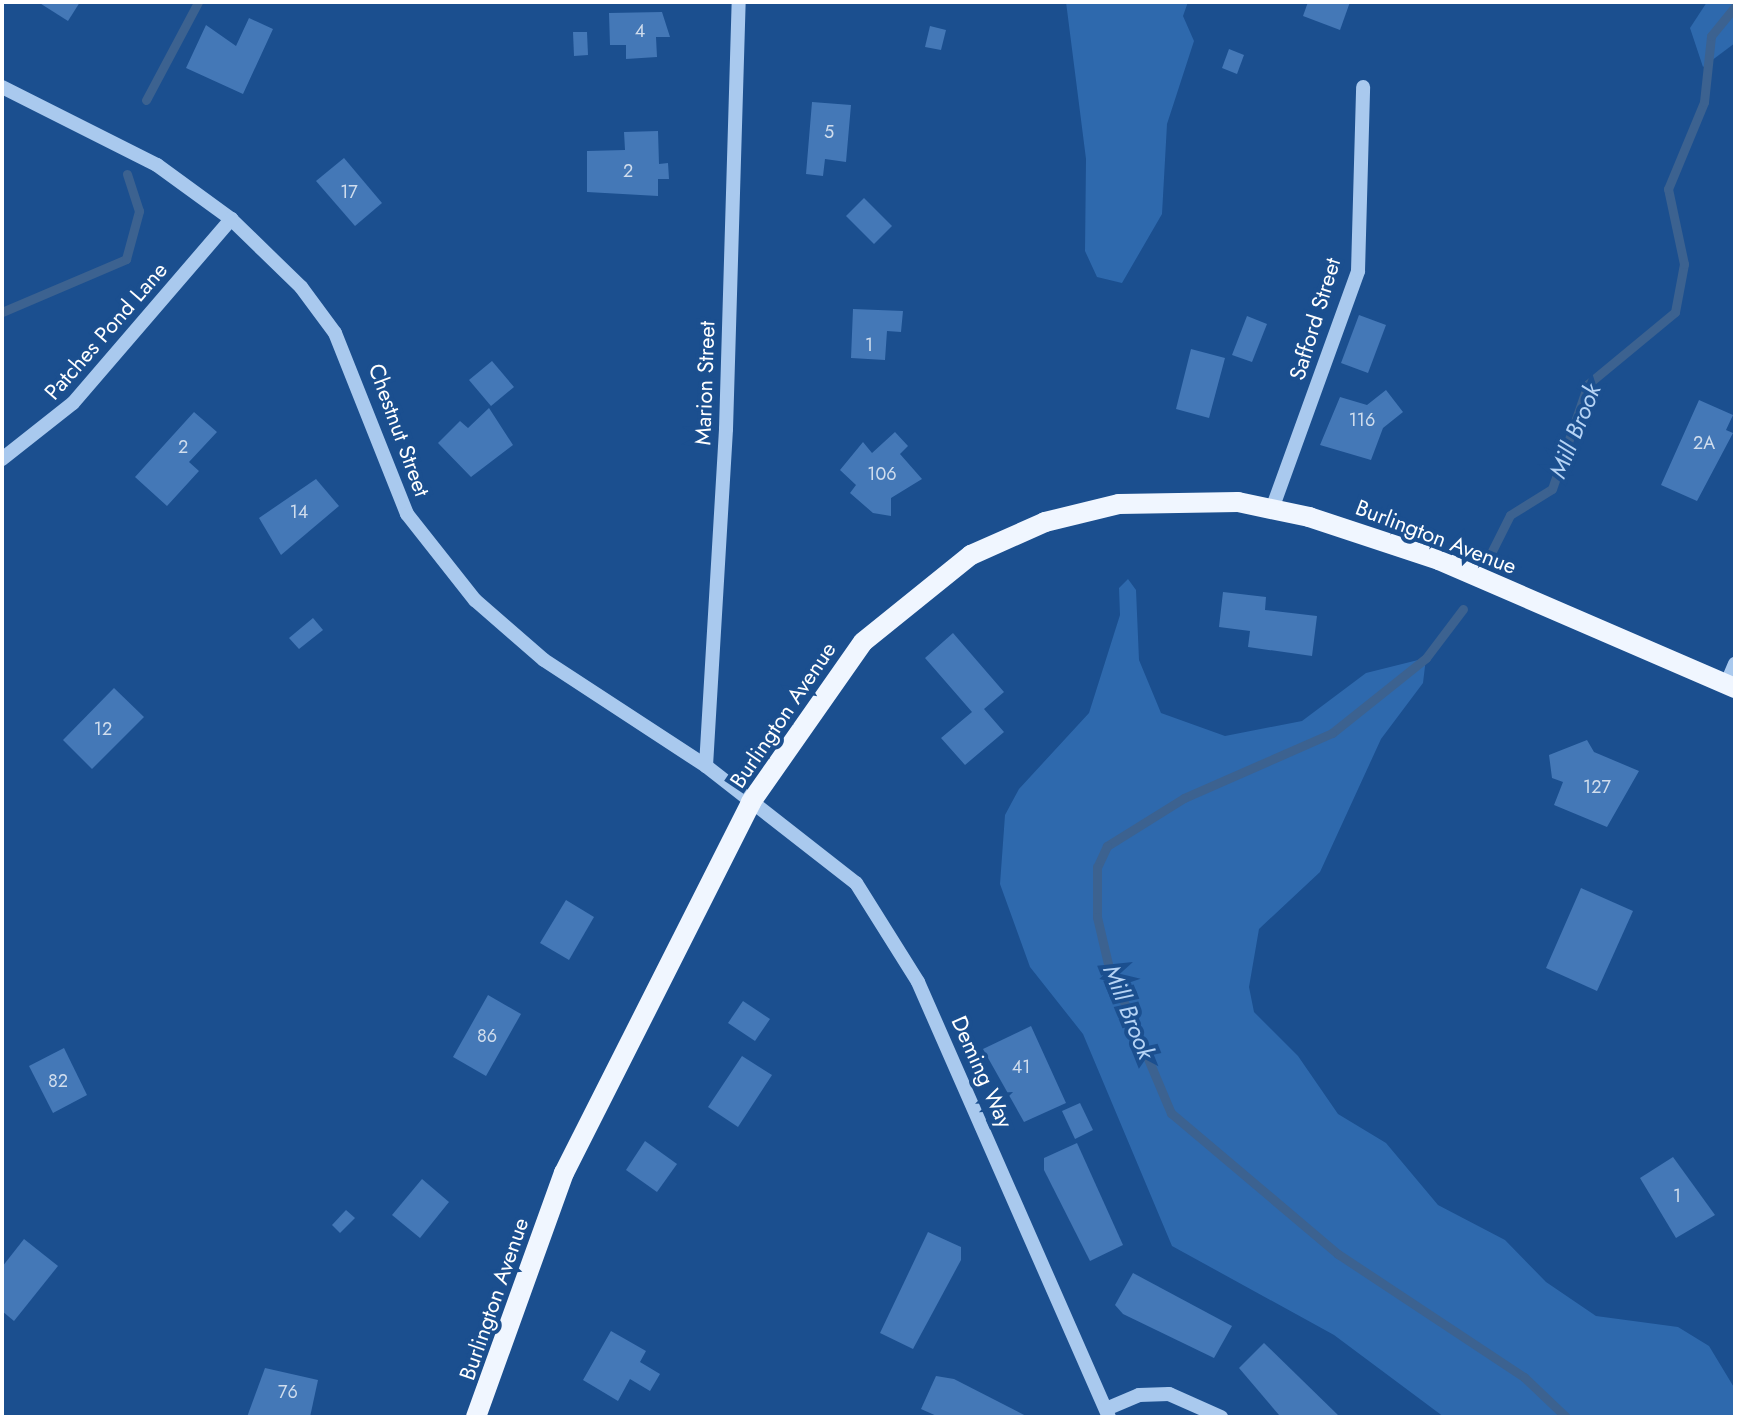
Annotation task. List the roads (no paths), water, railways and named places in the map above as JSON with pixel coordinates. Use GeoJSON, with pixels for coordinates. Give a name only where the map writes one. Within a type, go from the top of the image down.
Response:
{"type":"FeatureCollection","features":[{"type":"Feature","properties":{"kind":"main road","name":"Burlington Avenue"},"geometry":{"type":"LineString","coordinates":[[476,1417],[564,1173],[751,802],[863,642],[971,555],[1045,522],[1119,504],[1198,500],[1272,509],[1439,560],[1731,686]]}},
{"type":"Feature","properties":{"kind":"street","name":"Marion Street"},"geometry":{"type":"LineString","coordinates":[[706,766],[739,2]]}},
{"type":"Feature","properties":{"kind":"street","name":"Chestnut Street"},"geometry":{"type":"LineString","coordinates":[[2,87],[157,165],[231,219],[301,287],[335,333],[407,514],[453,576],[544,660],[706,766],[751,802]]}},
{"type":"Feature","properties":{"kind":"street","name":"Safford Street"},"geometry":{"type":"LineString","coordinates":[[1272,509],[1358,271],[1363,87]]}},
{"type":"Feature","properties":{"kind":"street","name":"Patches Pond Lane"},"geometry":{"type":"LineString","coordinates":[[2,459],[73,403],[231,219]]}},
{"type":"Feature","properties":{"kind":"street"},"geometry":{"type":"LineString","coordinates":[[1731,686],[1735,664]]}},
{"type":"Feature","properties":{"kind":"street","name":"Deming Way"},"geometry":{"type":"LineString","coordinates":[[751,802],[828,855],[896,941],[1108,1413],[1139,1395],[1169,1394],[1221,1417]]}},
{"type":"Feature","properties":{"kind":"waterway","name":"Mill Brook"},"geometry":{"type":"LineString","coordinates":[[146,100],[198,2]]}},
{"type":"Feature","properties":{"kind":"waterway","name":"Mill Brook"},"geometry":{"type":"LineString","coordinates":[[1492,551],[1510,515],[1552,489],[1588,384],[1675,312],[1684,264],[1668,189],[1704,102],[1711,36],[1735,6]]}},
{"type":"Feature","properties":{"kind":"waterway","name":"Mill Brook"},"geometry":{"type":"LineString","coordinates":[[2,312],[126,259],[139,211],[127,174]]}},
{"type":"Feature","properties":{"kind":"waterway","name":"Mill Brook"},"geometry":{"type":"LineString","coordinates":[[1463,609],[1426,658],[1332,733],[1184,798],[1107,846],[1097,867],[1097,917],[1108,964],[1171,1113],[1338,1254],[1524,1377],[1566,1417]]}}]}
